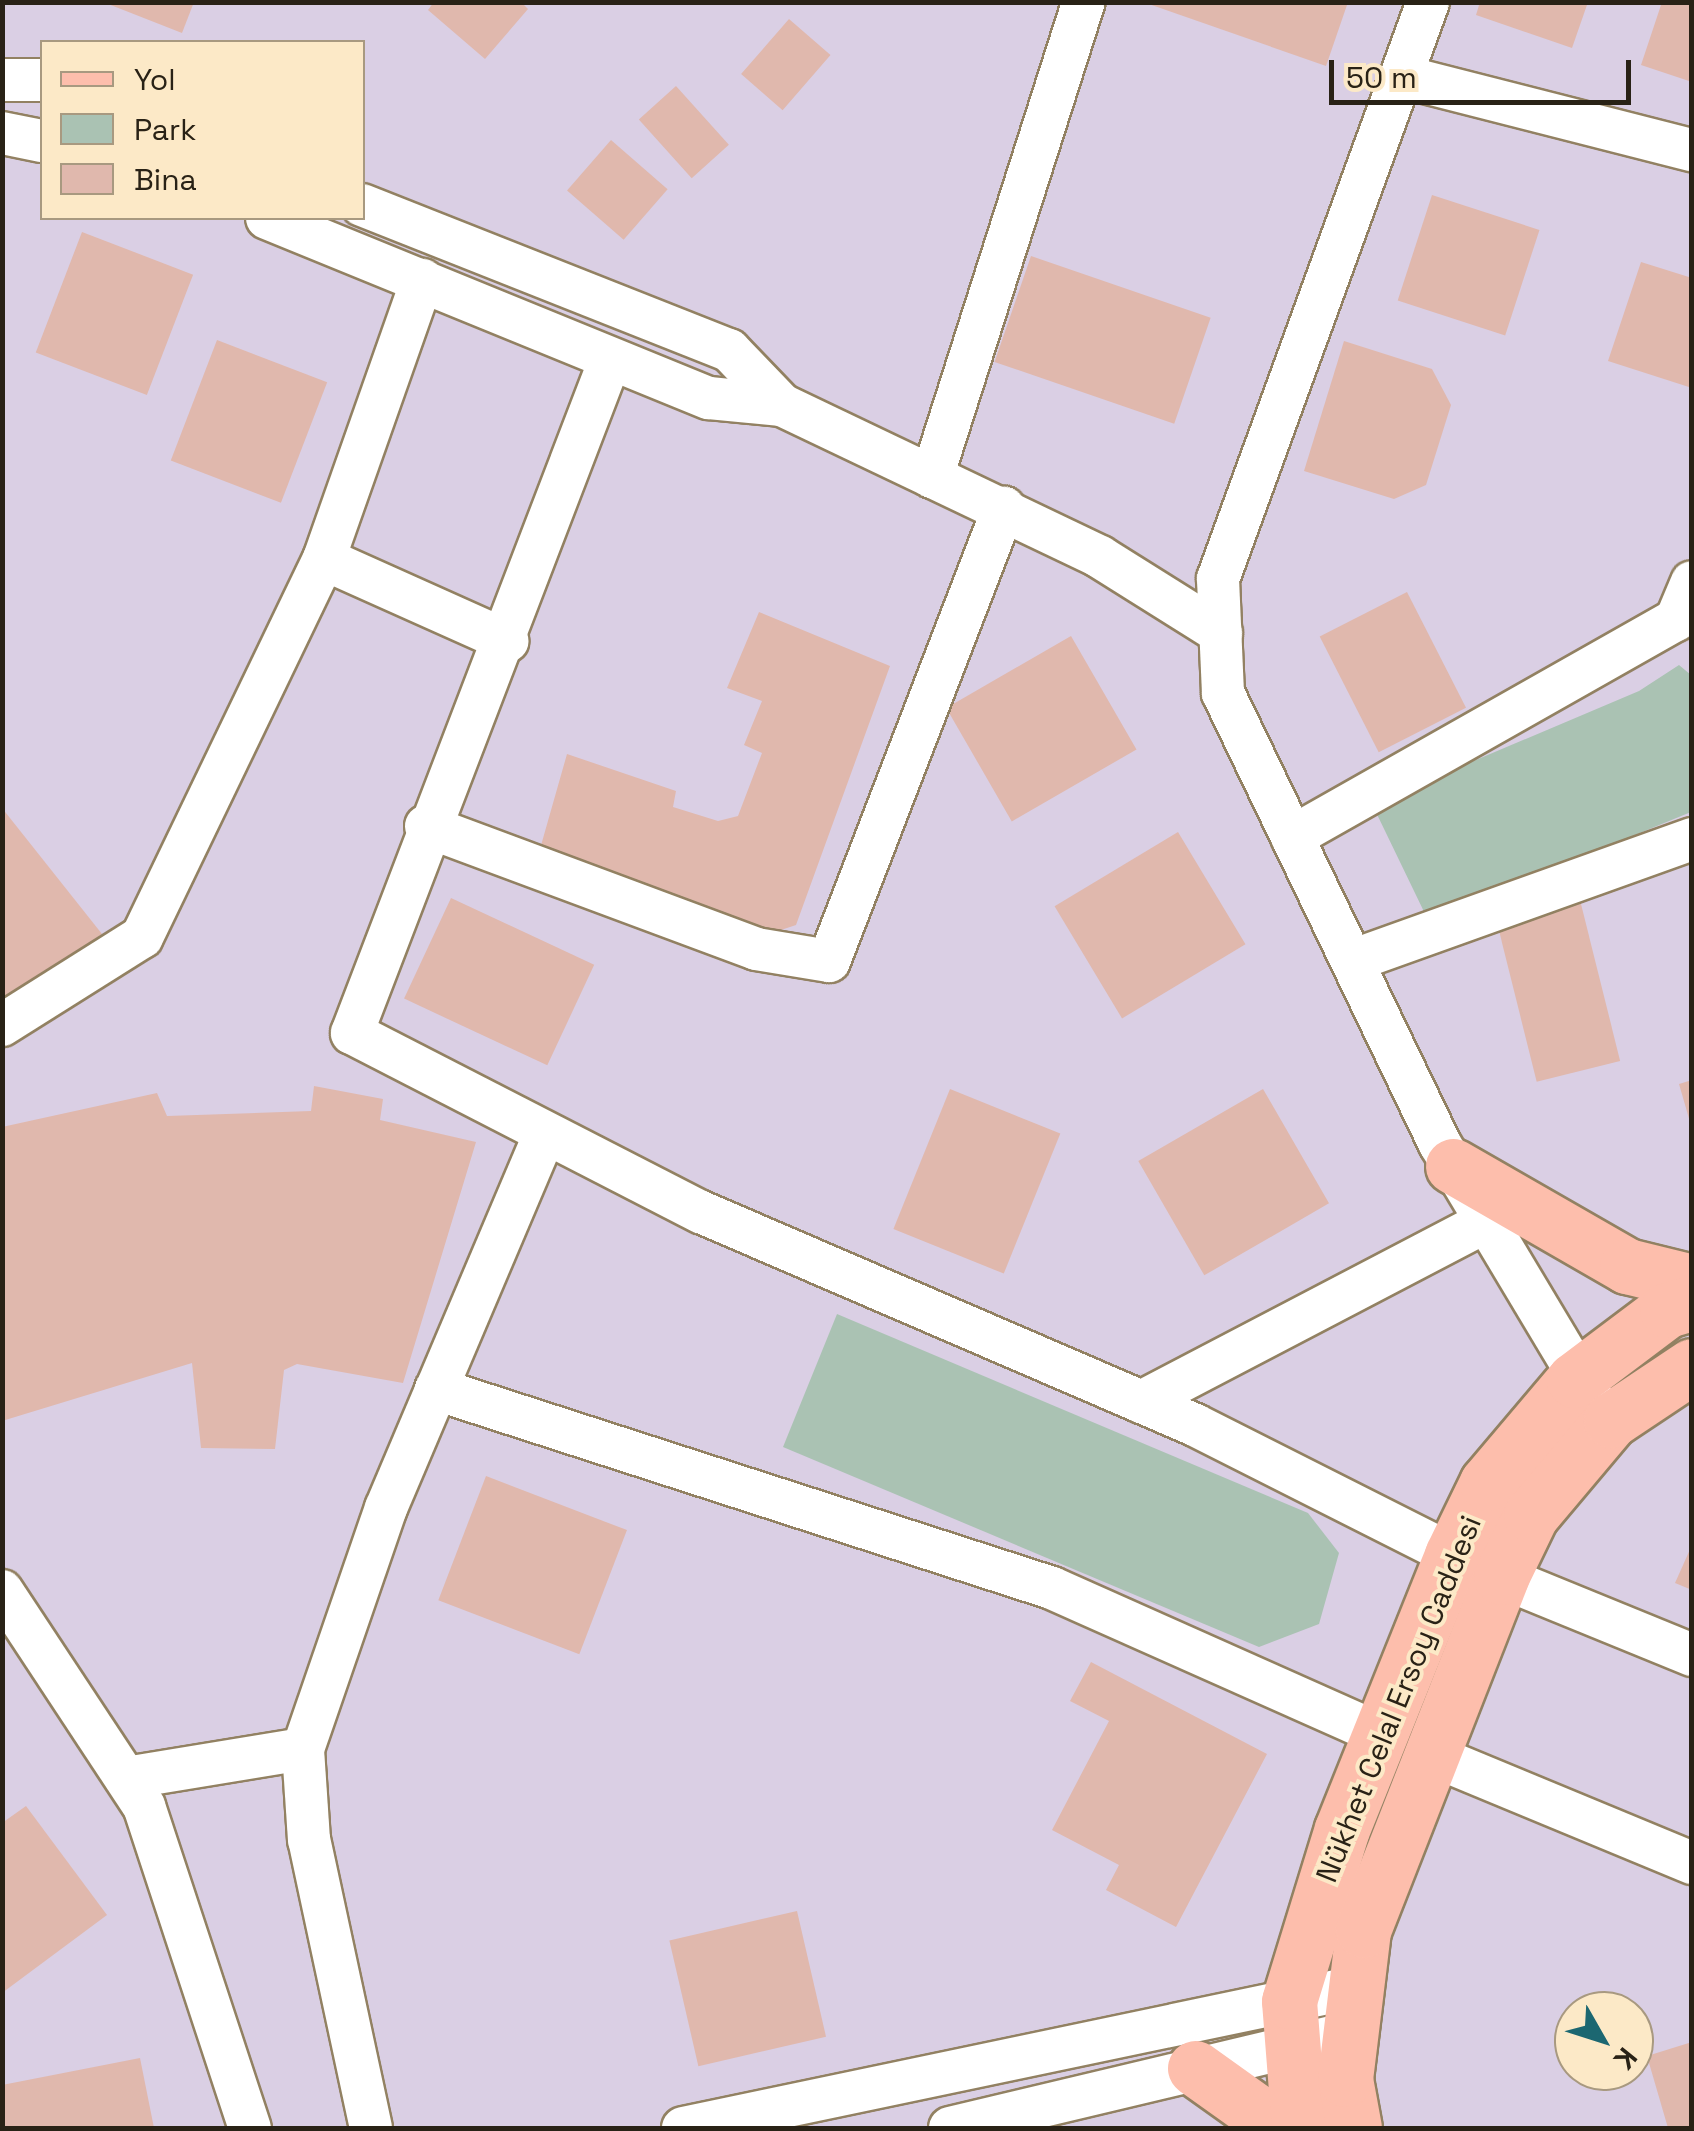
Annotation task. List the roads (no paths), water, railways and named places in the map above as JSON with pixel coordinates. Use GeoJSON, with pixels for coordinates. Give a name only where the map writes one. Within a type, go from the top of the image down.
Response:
{"type":"FeatureCollection","features":[{"type":"Feature","properties":{"kind":"main road"},"geometry":{"type":"LineString","coordinates":[[1452,1166],[1627,1266],[1692,1282]]}},
{"type":"Feature","properties":{"kind":"main road","name":"Nükhet Celal Ersoy Caddesi"},"geometry":{"type":"LineString","coordinates":[[1299,2128],[1290,2025],[1380,1734],[1452,1555],[1487,1483],[1574,1380],[1667,1310],[1692,1303]]}},
{"type":"Feature","properties":{"kind":"main road","name":"Nükhet Celal Ersoy Caddesi"},"geometry":{"type":"LineString","coordinates":[[1354,2128],[1350,2010],[1364,1930],[1501,1577],[1531,1515],[1612,1420],[1692,1366]]}},
{"type":"Feature","properties":{"kind":"main road"},"geometry":{"type":"LineString","coordinates":[[1194,2068],[1279,2128]]}},
{"type":"Feature","properties":{"kind":"street"},"geometry":{"type":"LineString","coordinates":[[932,477],[1084,2]]}},
{"type":"Feature","properties":{"kind":"street"},"geometry":{"type":"LineString","coordinates":[[1428,2],[1218,579],[1223,693],[1292,837],[1357,959],[1452,1166],[1530,1286],[1574,1380],[1612,1420]]}},
{"type":"Feature","properties":{"kind":"street"},"geometry":{"type":"LineString","coordinates":[[1402,76],[1692,150]]}},
{"type":"Feature","properties":{"kind":"street"},"geometry":{"type":"LineString","coordinates":[[2,80],[40,80]]}},
{"type":"Feature","properties":{"kind":"street"},"geometry":{"type":"LineString","coordinates":[[2,133],[40,141]]}},
{"type":"Feature","properties":{"kind":"street"},"geometry":{"type":"LineString","coordinates":[[365,205],[729,350],[782,405]]}},
{"type":"Feature","properties":{"kind":"street"},"geometry":{"type":"LineString","coordinates":[[273,220],[709,398],[782,405],[1004,508],[1221,633]]}},
{"type":"Feature","properties":{"kind":"street"},"geometry":{"type":"LineString","coordinates":[[2,1025],[142,938],[324,559],[422,280]]}},
{"type":"Feature","properties":{"kind":"street"},"geometry":{"type":"LineString","coordinates":[[610,360],[507,641],[426,826],[352,1034],[544,1136],[1141,1402],[1452,1555]]}},
{"type":"Feature","properties":{"kind":"street"},"geometry":{"type":"LineString","coordinates":[[426,826],[756,950],[829,961],[1004,508]]}},
{"type":"Feature","properties":{"kind":"street"},"geometry":{"type":"LineString","coordinates":[[324,559],[507,641]]}},
{"type":"Feature","properties":{"kind":"street"},"geometry":{"type":"LineString","coordinates":[[1292,837],[1676,620],[1692,582]]}},
{"type":"Feature","properties":{"kind":"street"},"geometry":{"type":"LineString","coordinates":[[1357,959],[1692,839]]}},
{"type":"Feature","properties":{"kind":"street"},"geometry":{"type":"LineString","coordinates":[[372,2128],[309,1840],[303,1749],[436,1388],[544,1136]]}},
{"type":"Feature","properties":{"kind":"street"},"geometry":{"type":"LineString","coordinates":[[1141,1402],[1485,1222]]}},
{"type":"Feature","properties":{"kind":"street"},"geometry":{"type":"LineString","coordinates":[[436,1388],[1052,1588],[1380,1734]]}},
{"type":"Feature","properties":{"kind":"street"},"geometry":{"type":"LineString","coordinates":[[1501,1577],[1692,1656]]}},
{"type":"Feature","properties":{"kind":"street"},"geometry":{"type":"LineString","coordinates":[[2,1591],[126,1778],[250,2128]]}},
{"type":"Feature","properties":{"kind":"street"},"geometry":{"type":"LineString","coordinates":[[126,1778],[303,1749]]}},
{"type":"Feature","properties":{"kind":"street"},"geometry":{"type":"LineString","coordinates":[[1431,1755],[1692,1863]]}},
{"type":"Feature","properties":{"kind":"street"},"geometry":{"type":"LineString","coordinates":[[683,2128],[1290,2025],[1350,2010]]}},
{"type":"Feature","properties":{"kind":"street"},"geometry":{"type":"LineString","coordinates":[[950,2128],[1194,2068],[1290,2025]]}}]}
